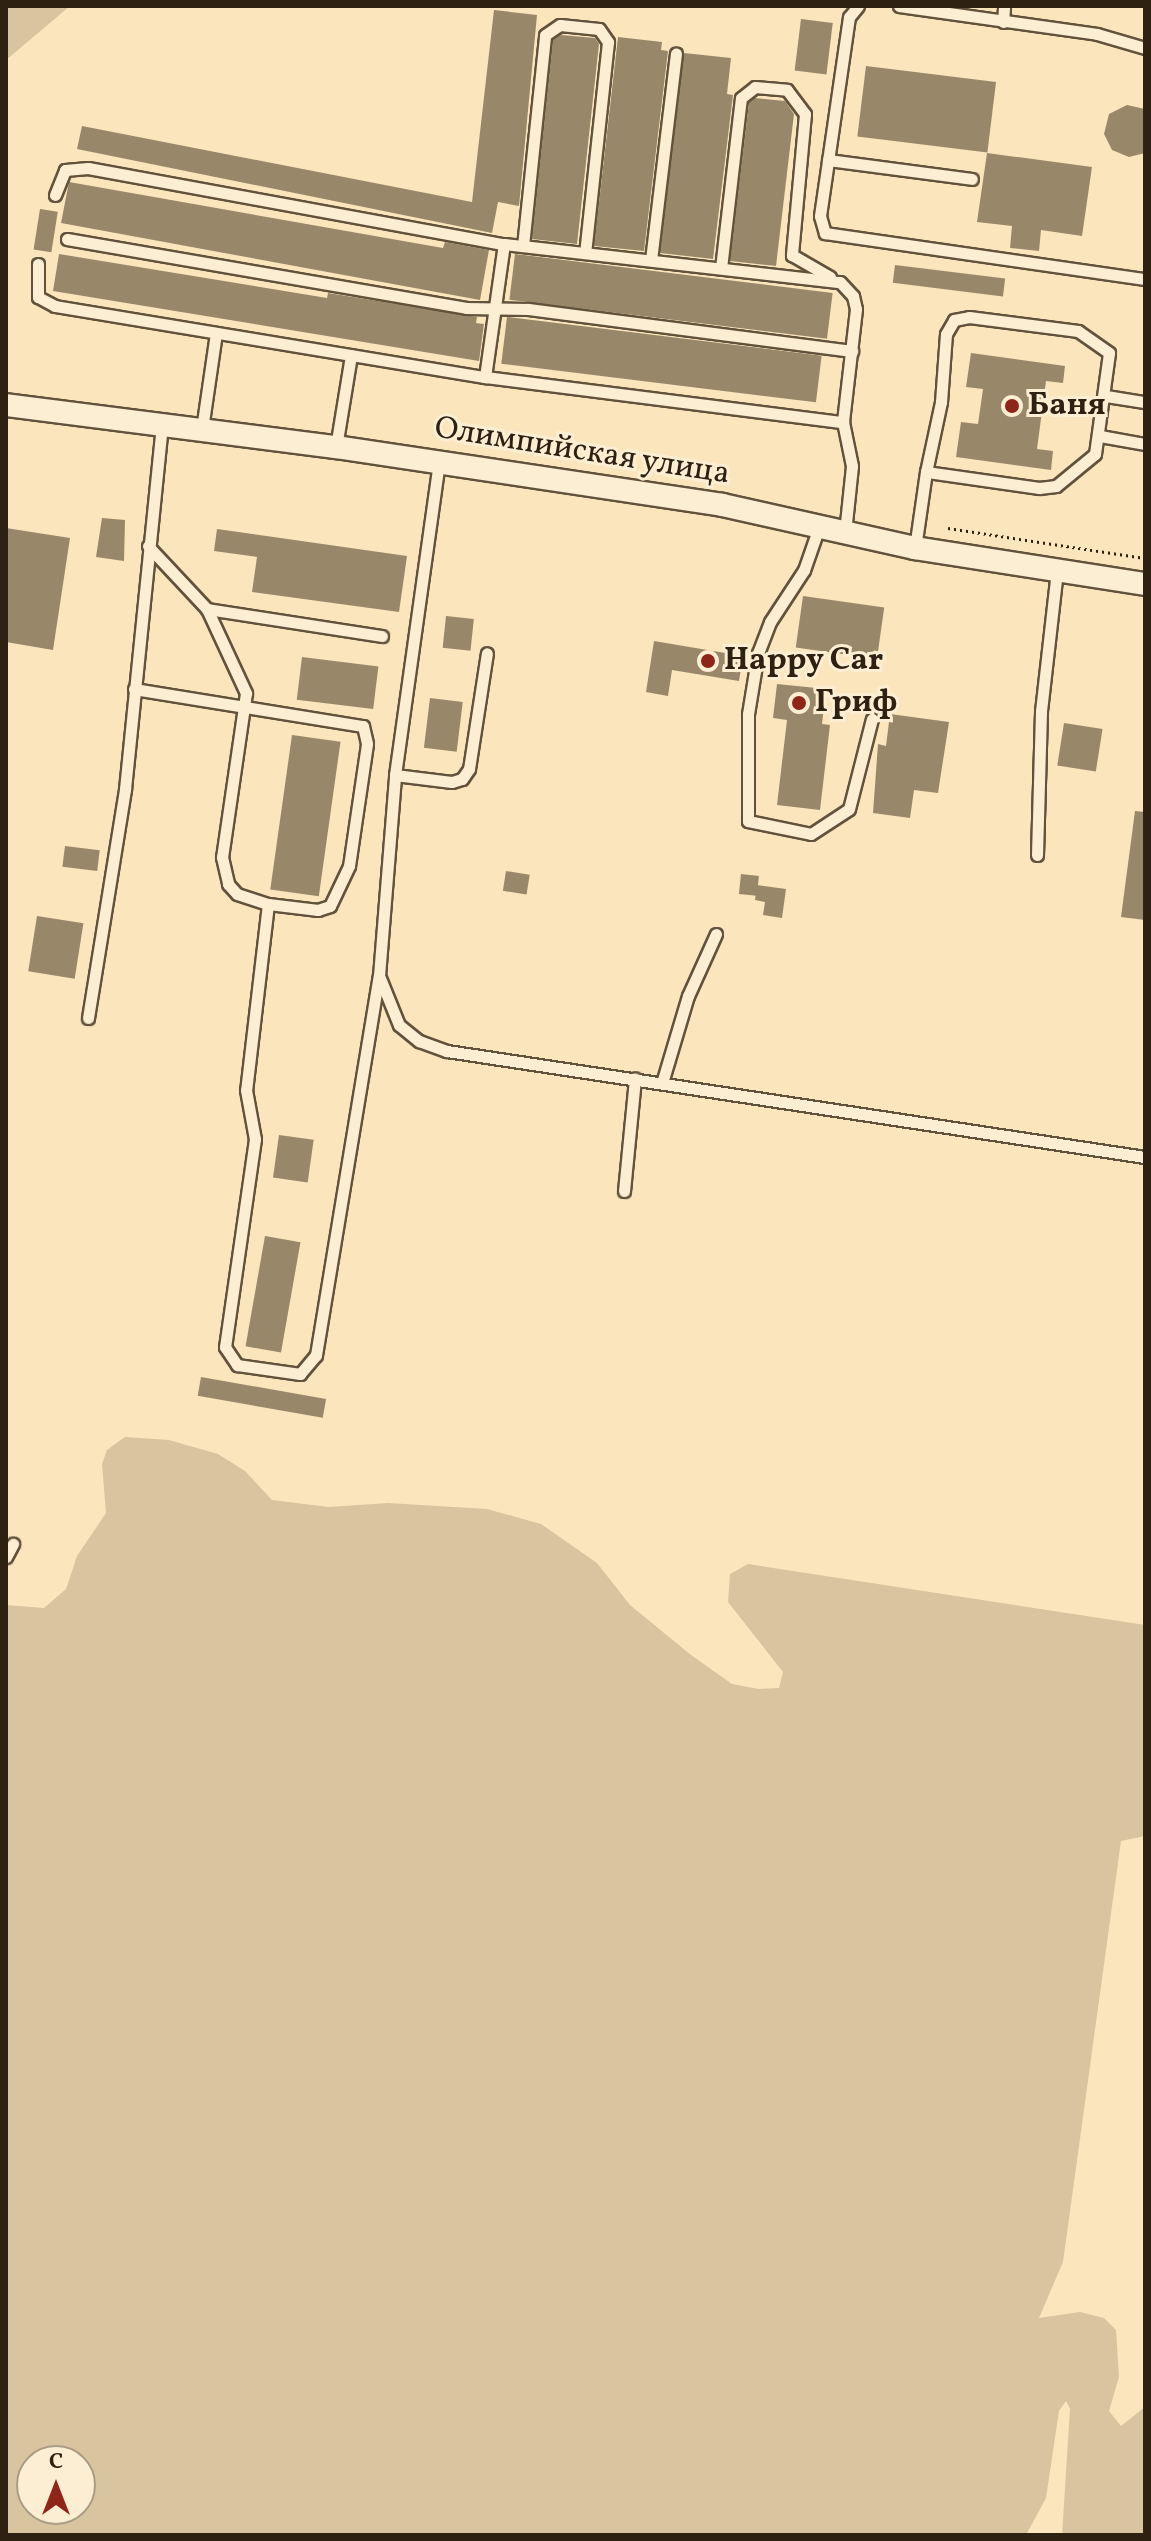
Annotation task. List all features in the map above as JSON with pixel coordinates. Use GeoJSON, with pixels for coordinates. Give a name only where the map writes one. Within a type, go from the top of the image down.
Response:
{"type":"FeatureCollection","features":[{"type":"Feature","properties":{"kind":"street","name":"Олимпийская улица"},"geometry":{"type":"LineString","coordinates":[[6,405],[439,461],[722,505],[915,548],[1145,584]]}},
{"type":"Feature","properties":{"kind":"lane"},"geometry":{"type":"LineString","coordinates":[[858,6],[849,17],[828,160],[820,216],[825,233],[1145,279]]}},
{"type":"Feature","properties":{"kind":"lane"},"geometry":{"type":"LineString","coordinates":[[899,6],[1097,34],[1145,48]]}},
{"type":"Feature","properties":{"kind":"lane"},"geometry":{"type":"LineString","coordinates":[[1003,22],[1004,6]]}},
{"type":"Feature","properties":{"kind":"lane"},"geometry":{"type":"LineString","coordinates":[[523,246],[545,35],[560,25],[599,29],[608,42],[585,253]]}},
{"type":"Feature","properties":{"kind":"lane"},"geometry":{"type":"LineString","coordinates":[[651,260],[676,54]]}},
{"type":"Feature","properties":{"kind":"lane"},"geometry":{"type":"LineString","coordinates":[[721,268],[741,98],[755,87],[787,90],[800,101],[806,121],[792,255],[840,282],[853,296],[856,309],[843,422],[852,466],[845,533]]}},
{"type":"Feature","properties":{"kind":"lane"},"geometry":{"type":"LineString","coordinates":[[828,160],[972,179]]}},
{"type":"Feature","properties":{"kind":"lane"},"geometry":{"type":"LineString","coordinates":[[55,195],[65,170],[88,168],[504,244],[840,282]]}},
{"type":"Feature","properties":{"kind":"lane"},"geometry":{"type":"LineString","coordinates":[[67,239],[495,309],[852,351]]}},
{"type":"Feature","properties":{"kind":"lane"},"geometry":{"type":"LineString","coordinates":[[485,377],[504,244]]}},
{"type":"Feature","properties":{"kind":"lane"},"geometry":{"type":"LineString","coordinates":[[38,264],[35,288],[46,303],[485,377],[843,422]]}},
{"type":"Feature","properties":{"kind":"lane"},"geometry":{"type":"LineString","coordinates":[[915,548],[926,472],[941,402],[946,334],[954,320],[969,317],[1086,334],[1109,353],[1100,436],[1089,463],[1049,489],[926,472]]}},
{"type":"Feature","properties":{"kind":"lane"},"geometry":{"type":"LineString","coordinates":[[202,429],[216,333]]}},
{"type":"Feature","properties":{"kind":"lane"},"geometry":{"type":"LineString","coordinates":[[336,447],[351,355]]}},
{"type":"Feature","properties":{"kind":"lane"},"geometry":{"type":"LineString","coordinates":[[1106,396],[1145,402]]}},
{"type":"Feature","properties":{"kind":"lane"},"geometry":{"type":"LineString","coordinates":[[88,1018],[125,789],[162,423]]}},
{"type":"Feature","properties":{"kind":"lane"},"geometry":{"type":"LineString","coordinates":[[1100,436],[1145,444]]}},
{"type":"Feature","properties":{"kind":"lane"},"geometry":{"type":"LineString","coordinates":[[268,904],[246,1090],[255,1139],[226,1337],[228,1355],[237,1365],[300,1374],[316,1355],[379,976],[395,775],[439,461]]}},
{"type":"Feature","properties":{"kind":"lane"},"geometry":{"type":"LineString","coordinates":[[819,527],[811,555],[770,622],[758,653],[748,714],[748,821],[811,834],[840,815],[855,798],[872,719]]}},
{"type":"Feature","properties":{"kind":"lane"},"geometry":{"type":"LineString","coordinates":[[134,689],[246,706],[357,722],[366,735],[349,866],[330,906],[318,910],[268,904],[237,894],[223,866],[246,706],[242,680],[207,609],[148,546]]}},
{"type":"Feature","properties":{"kind":"lane"},"geometry":{"type":"LineString","coordinates":[[1037,855],[1041,711],[1057,571]]}},
{"type":"Feature","properties":{"kind":"lane"},"geometry":{"type":"LineString","coordinates":[[207,609],[382,636]]}},
{"type":"Feature","properties":{"kind":"lane"},"geometry":{"type":"LineString","coordinates":[[395,775],[452,782],[462,779],[469,769],[487,653]]}},
{"type":"Feature","properties":{"kind":"lane"},"geometry":{"type":"LineString","coordinates":[[662,1083],[688,996],[716,934]]}},
{"type":"Feature","properties":{"kind":"lane"},"geometry":{"type":"LineString","coordinates":[[379,976],[399,1025],[430,1046],[1145,1157]]}},
{"type":"Feature","properties":{"kind":"lane"},"geometry":{"type":"LineString","coordinates":[[624,1191],[635,1079]]}},
{"type":"Feature","properties":{"kind":"lane"},"geometry":{"type":"LineString","coordinates":[[6,1557],[13,1544]]}},
{"type":"Feature","properties":{"kind":"path"},"geometry":{"type":"LineString","coordinates":[[948,528],[1145,558]]}},
{"type":"Feature","properties":{"kind":"shaded area"},"geometry":{"type":"Polygon","coordinates":[[[6,6],[70,6],[6,60],[6,6]]]}},
{"type":"Feature","properties":{"kind":"shaded area"},"geometry":{"type":"Polygon","coordinates":[[[125,1437],[169,1440],[218,1454],[245,1471],[272,1500],[329,1507],[388,1503],[487,1509],[541,1524],[597,1563],[630,1605],[691,1655],[732,1684],[759,1689],[779,1688],[783,1672],[728,1602],[730,1574],[748,1564],[1145,1625],[1145,1836],[1121,1841],[1063,2262],[1039,2318],[1080,2312],[1104,2318],[1116,2330],[1119,2377],[1109,2411],[1121,2426],[1145,2407],[1145,2535],[1062,2535],[1070,2409],[1066,2401],[1059,2411],[1046,2498],[1026,2535],[6,2535],[6,1605],[44,1608],[66,1589],[77,1556],[106,1513],[102,1464],[107,1450],[125,1437]]]}},
{"type":"Feature","properties":{"kind":"building"},"geometry":{"type":"Polygon","coordinates":[[[494,10],[537,15],[519,206],[498,202],[492,233],[77,149],[82,126],[472,202],[494,10]]]}},
{"type":"Feature","properties":{"kind":"building"},"geometry":{"type":"Polygon","coordinates":[[[801,19],[833,23],[826,75],[795,71],[801,19]]]}},
{"type":"Feature","properties":{"kind":"building"},"geometry":{"type":"Polygon","coordinates":[[[561,35],[595,38],[599,44],[577,244],[532,239],[553,40],[561,35]]]}},
{"type":"Feature","properties":{"kind":"building"},"geometry":{"type":"Polygon","coordinates":[[[618,37],[662,42],[661,50],[668,51],[644,251],[594,246],[618,37]]]}},
{"type":"Feature","properties":{"kind":"building"},"geometry":{"type":"Polygon","coordinates":[[[684,53],[731,58],[727,94],[733,95],[713,259],[660,253],[684,53]]]}},
{"type":"Feature","properties":{"kind":"building"},"geometry":{"type":"Polygon","coordinates":[[[866,66],[996,82],[987,152],[857,136],[866,66]]]}},
{"type":"Feature","properties":{"kind":"building"},"geometry":{"type":"Polygon","coordinates":[[[755,98],[785,101],[794,114],[776,266],[730,261],[749,102],[755,98]]]}},
{"type":"Feature","properties":{"kind":"building"},"geometry":{"type":"Polygon","coordinates":[[[1127,105],[1145,109],[1145,153],[1129,157],[1112,150],[1104,134],[1109,114],[1127,105]]]}},
{"type":"Feature","properties":{"kind":"building"},"geometry":{"type":"Polygon","coordinates":[[[987,153],[1092,167],[1082,236],[1041,230],[1039,251],[1010,248],[1012,226],[977,222],[987,153]]]}},
{"type":"Feature","properties":{"kind":"building"},"geometry":{"type":"Polygon","coordinates":[[[69,182],[443,248],[445,242],[489,250],[480,300],[61,223],[69,182]]]}},
{"type":"Feature","properties":{"kind":"building"},"geometry":{"type":"Polygon","coordinates":[[[40,209],[58,212],[51,252],[34,249],[40,209]]]}},
{"type":"Feature","properties":{"kind":"building"},"geometry":{"type":"Polygon","coordinates":[[[59,254],[327,298],[328,293],[477,317],[476,323],[484,324],[479,361],[53,291],[59,254]]]}},
{"type":"Feature","properties":{"kind":"building"},"geometry":{"type":"Polygon","coordinates":[[[515,254],[833,293],[827,339],[509,300],[515,254]]]}},
{"type":"Feature","properties":{"kind":"building"},"geometry":{"type":"Polygon","coordinates":[[[895,265],[1005,279],[1003,296],[893,283],[895,265]]]}},
{"type":"Feature","properties":{"kind":"building"},"geometry":{"type":"Polygon","coordinates":[[[507,317],[822,356],[816,402],[501,364],[507,317]]]}},
{"type":"Feature","properties":{"kind":"building","name":"Баня"},"geometry":{"type":"Polygon","coordinates":[[[971,353],[1065,366],[1063,383],[1046,381],[1037,449],[1053,451],[1051,470],[956,457],[961,422],[978,424],[983,389],[966,387],[971,353]]]}},
{"type":"Feature","properties":{"kind":"building"},"geometry":{"type":"Polygon","coordinates":[[[102,518],[125,520],[124,561],[96,557],[102,518]]]}},
{"type":"Feature","properties":{"kind":"building"},"geometry":{"type":"Polygon","coordinates":[[[6,528],[70,538],[53,650],[6,642],[6,528]]]}},
{"type":"Feature","properties":{"kind":"building"},"geometry":{"type":"Polygon","coordinates":[[[217,529],[407,556],[399,612],[252,592],[257,557],[214,551],[217,529]]]}},
{"type":"Feature","properties":{"kind":"building"},"geometry":{"type":"Polygon","coordinates":[[[803,596],[884,607],[877,659],[796,647],[803,596]]]}},
{"type":"Feature","properties":{"kind":"building"},"geometry":{"type":"Polygon","coordinates":[[[446,616],[474,619],[471,651],[443,648],[446,616]]]}},
{"type":"Feature","properties":{"kind":"building"},"geometry":{"type":"Polygon","coordinates":[[[654,641],[743,656],[739,681],[672,670],[668,696],[646,692],[654,641]]]}},
{"type":"Feature","properties":{"kind":"building"},"geometry":{"type":"Polygon","coordinates":[[[302,657],[378,666],[373,709],[297,700],[302,657]]]}},
{"type":"Feature","properties":{"kind":"building"},"geometry":{"type":"Polygon","coordinates":[[[777,684],[826,689],[822,724],[830,725],[820,810],[777,805],[787,720],[773,718],[777,684]]]}},
{"type":"Feature","properties":{"kind":"building"},"geometry":{"type":"Polygon","coordinates":[[[430,698],[463,702],[457,752],[424,748],[430,698]]]}},
{"type":"Feature","properties":{"kind":"building"},"geometry":{"type":"Polygon","coordinates":[[[890,714],[949,722],[938,793],[914,790],[910,818],[873,813],[878,744],[886,746],[890,714]]]}},
{"type":"Feature","properties":{"kind":"building"},"geometry":{"type":"Polygon","coordinates":[[[1064,723],[1103,729],[1096,772],[1057,765],[1064,723]]]}},
{"type":"Feature","properties":{"kind":"building"},"geometry":{"type":"Polygon","coordinates":[[[292,735],[341,742],[319,896],[270,889],[292,735]]]}},
{"type":"Feature","properties":{"kind":"building"},"geometry":{"type":"Polygon","coordinates":[[[1135,811],[1145,812],[1145,920],[1121,917],[1135,811]]]}},
{"type":"Feature","properties":{"kind":"building"},"geometry":{"type":"Polygon","coordinates":[[[65,846],[100,850],[97,871],[62,867],[65,846]]]}},
{"type":"Feature","properties":{"kind":"building"},"geometry":{"type":"Polygon","coordinates":[[[506,871],[530,875],[527,895],[503,891],[506,871]]]}},
{"type":"Feature","properties":{"kind":"building"},"geometry":{"type":"Polygon","coordinates":[[[741,874],[759,876],[757,896],[739,894],[741,874]]]}},
{"type":"Feature","properties":{"kind":"building"},"geometry":{"type":"Polygon","coordinates":[[[757,885],[786,889],[782,918],[763,915],[765,902],[755,900],[757,885]]]}},
{"type":"Feature","properties":{"kind":"building"},"geometry":{"type":"Polygon","coordinates":[[[37,916],[83,923],[75,979],[28,971],[37,916]]]}},
{"type":"Feature","properties":{"kind":"building"},"geometry":{"type":"Polygon","coordinates":[[[279,1135],[314,1140],[308,1182],[273,1178],[279,1135]]]}},
{"type":"Feature","properties":{"kind":"building"},"geometry":{"type":"Polygon","coordinates":[[[265,1236],[300,1242],[281,1353],[246,1346],[265,1236]]]}},
{"type":"Feature","properties":{"kind":"building"},"geometry":{"type":"Polygon","coordinates":[[[201,1377],[326,1399],[323,1418],[198,1396],[201,1377]]]}},
{"type":"Feature","properties":{"kind":"place","name":"Баня"},"geometry":{"type":"Point","coordinates":[1012,406]}},
{"type":"Feature","properties":{"kind":"place","name":"Happy Car"},"geometry":{"type":"Point","coordinates":[708,661]}},
{"type":"Feature","properties":{"kind":"place","name":"Гриф"},"geometry":{"type":"Point","coordinates":[799,703]}}]}
